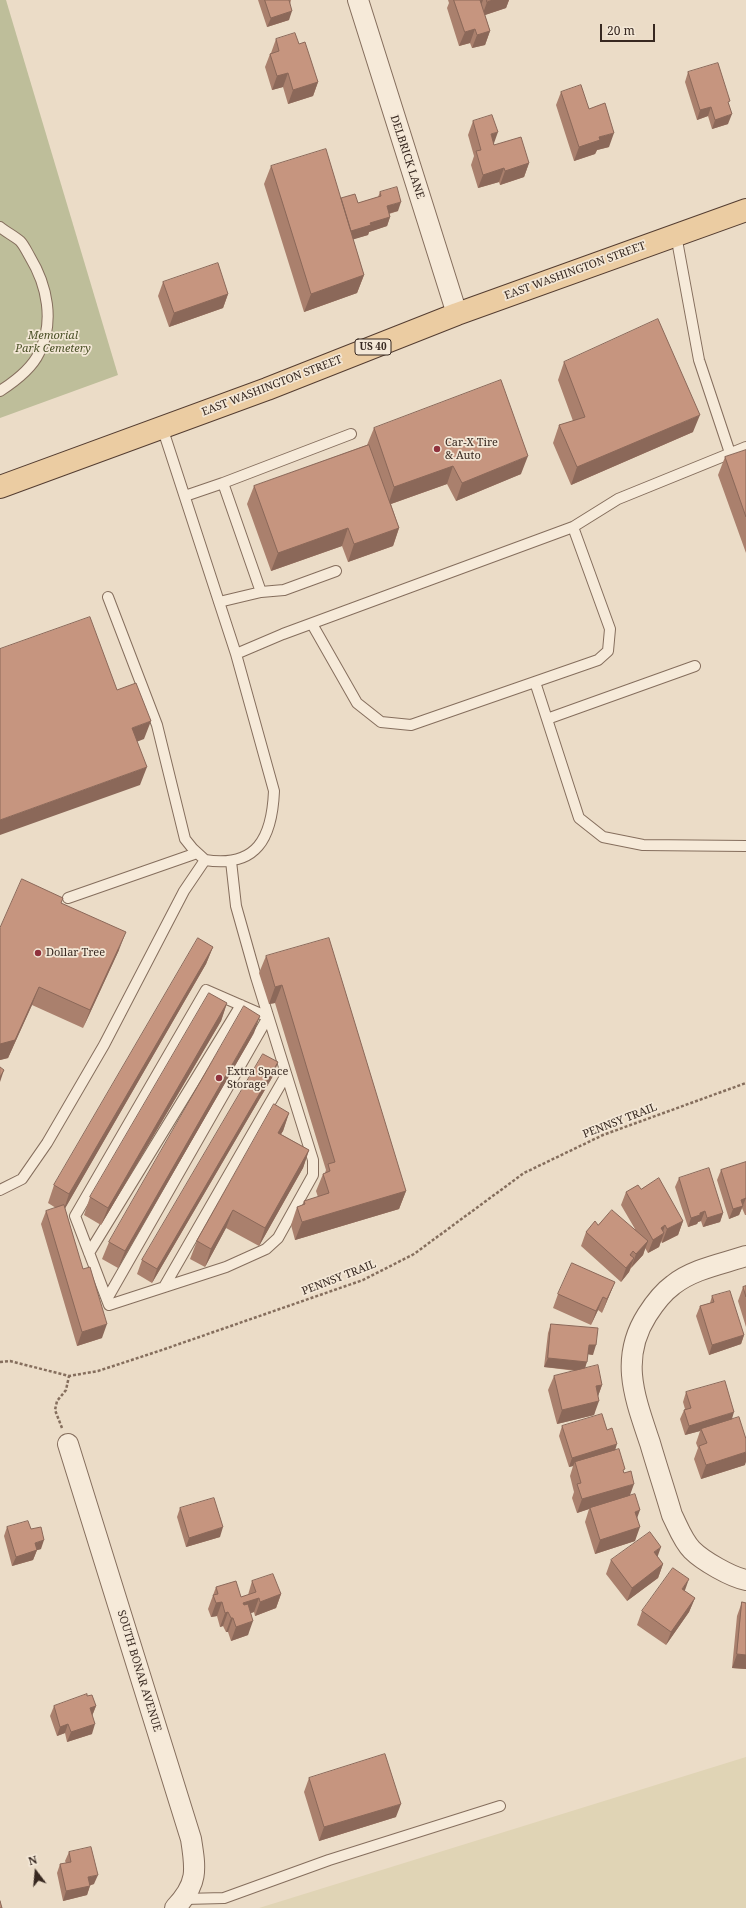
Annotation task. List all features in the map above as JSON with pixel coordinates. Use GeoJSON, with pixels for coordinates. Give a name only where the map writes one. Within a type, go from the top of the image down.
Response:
{"type":"FeatureCollection","features":[{"type":"Feature","properties":{"kind":"main road","name":"EAST WASHINGTON STREET"},"geometry":{"type":"LineString","coordinates":[[0,487],[267,389],[457,314],[746,210]]}},
{"type":"Feature","properties":{"kind":"street","name":"DELBRICK LANE"},"geometry":{"type":"LineString","coordinates":[[358,0],[457,314]]}},
{"type":"Feature","properties":{"kind":"street"},"geometry":{"type":"LineString","coordinates":[[746,1256],[702,1270],[673,1284],[663,1294],[642,1324],[632,1352],[631,1368],[636,1400],[672,1515],[680,1532],[692,1550],[724,1571],[746,1580]]}},
{"type":"Feature","properties":{"kind":"street","name":"SOUTH BONAR AVENUE"},"geometry":{"type":"LineString","coordinates":[[68,1444],[191,1839],[196,1867],[193,1882],[180,1904]]}},
{"type":"Feature","properties":{"kind":"lane"},"geometry":{"type":"LineString","coordinates":[[0,227],[21,242],[39,271],[47,300],[48,321],[45,337],[39,354],[16,381],[0,391]]}},
{"type":"Feature","properties":{"kind":"lane"},"geometry":{"type":"LineString","coordinates":[[676,235],[699,360],[730,453]]}},
{"type":"Feature","properties":{"kind":"lane"},"geometry":{"type":"LineString","coordinates":[[108,597],[158,725],[185,839],[205,860],[230,861],[247,856],[260,844],[269,828],[273,811],[274,791],[236,654],[162,427]]}},
{"type":"Feature","properties":{"kind":"lane"},"geometry":{"type":"LineString","coordinates":[[185,496],[351,434]]}},
{"type":"Feature","properties":{"kind":"lane"},"geometry":{"type":"LineString","coordinates":[[236,654],[312,624],[573,527],[618,499],[746,447]]}},
{"type":"Feature","properties":{"kind":"lane"},"geometry":{"type":"LineString","coordinates":[[223,483],[261,592]]}},
{"type":"Feature","properties":{"kind":"lane"},"geometry":{"type":"LineString","coordinates":[[312,624],[357,703],[381,722],[410,725],[598,660],[608,651],[610,629],[573,527]]}},
{"type":"Feature","properties":{"kind":"lane"},"geometry":{"type":"LineString","coordinates":[[219,602],[261,592],[284,590],[336,571]]}},
{"type":"Feature","properties":{"kind":"lane"},"geometry":{"type":"LineString","coordinates":[[546,718],[695,666]]}},
{"type":"Feature","properties":{"kind":"lane"},"geometry":{"type":"LineString","coordinates":[[534,682],[579,818],[603,837],[643,845],[746,846]]}},
{"type":"Feature","properties":{"kind":"lane"},"geometry":{"type":"LineString","coordinates":[[68,898],[197,853]]}},
{"type":"Feature","properties":{"kind":"lane"},"geometry":{"type":"LineString","coordinates":[[0,1190],[22,1179],[47,1143],[104,1045],[184,891],[205,860]]}},
{"type":"Feature","properties":{"kind":"lane"},"geometry":{"type":"LineString","coordinates":[[230,861],[236,906],[268,1017],[313,1160],[313,1174],[278,1238],[266,1249],[233,1264],[109,1305],[76,1216],[206,990],[268,1017]]}},
{"type":"Feature","properties":{"kind":"lane"},"geometry":{"type":"LineString","coordinates":[[89,1253],[241,1005]]}},
{"type":"Feature","properties":{"kind":"lane"},"geometry":{"type":"LineString","coordinates":[[107,1299],[268,1017]]}},
{"type":"Feature","properties":{"kind":"lane"},"geometry":{"type":"LineString","coordinates":[[164,1288],[286,1074]]}},
{"type":"Feature","properties":{"kind":"lane"},"geometry":{"type":"LineString","coordinates":[[180,1904],[224,1898],[329,1860],[500,1806]]}},
{"type":"Feature","properties":{"kind":"path","name":"PENNSY TRAIL"},"geometry":{"type":"LineString","coordinates":[[0,1362],[10,1361],[69,1376],[98,1371],[159,1352],[363,1280],[414,1254],[524,1173],[603,1135],[746,1084]]}},
{"type":"Feature","properties":{"kind":"path"},"geometry":{"type":"LineString","coordinates":[[68,1444],[55,1410],[57,1401],[66,1390],[69,1376]]}},
{"type":"Feature","properties":{"kind":"shaded area"},"geometry":{"type":"Polygon","coordinates":[[[746,1757],[746,1908],[259,1908],[746,1757]]]}},
{"type":"Feature","properties":{"kind":"green space","name":"Memorial Park Cemetery"},"geometry":{"type":"Polygon","coordinates":[[[0,0],[6,0],[118,375],[0,418],[0,0]]]}},
{"type":"Feature","properties":{"kind":"building"},"geometry":{"type":"Polygon","coordinates":[[[265,0],[289,0],[292,11],[271,18],[265,0]]]}},
{"type":"Feature","properties":{"kind":"building"},"geometry":{"type":"Polygon","coordinates":[[[454,0],[480,0],[490,31],[477,35],[475,29],[465,32],[454,0]]]}},
{"type":"Feature","properties":{"kind":"building"},"geometry":{"type":"Polygon","coordinates":[[[295,33],[299,44],[305,42],[318,82],[293,90],[288,73],[277,76],[270,54],[279,51],[276,39],[295,33]]]}},
{"type":"Feature","properties":{"kind":"building"},"geometry":{"type":"Polygon","coordinates":[[[718,63],[730,101],[728,102],[732,114],[715,120],[711,107],[700,110],[688,72],[718,63]]]}},
{"type":"Feature","properties":{"kind":"building"},"geometry":{"type":"Polygon","coordinates":[[[581,85],[589,109],[605,103],[614,133],[599,137],[600,140],[579,147],[561,92],[581,85]]]}},
{"type":"Feature","properties":{"kind":"building"},"geometry":{"type":"Polygon","coordinates":[[[492,115],[498,132],[491,134],[494,145],[521,137],[529,163],[505,171],[504,168],[483,175],[476,151],[481,150],[473,121],[492,115]]]}},
{"type":"Feature","properties":{"kind":"building"},"geometry":{"type":"Polygon","coordinates":[[[326,149],[364,275],[311,294],[271,166],[326,149]]]}},
{"type":"Feature","properties":{"kind":"building"},"geometry":{"type":"Polygon","coordinates":[[[397,187],[401,202],[387,206],[390,217],[351,231],[341,198],[355,194],[358,203],[381,196],[380,192],[397,187]]]}},
{"type":"Feature","properties":{"kind":"building"},"geometry":{"type":"Polygon","coordinates":[[[218,263],[228,294],[174,313],[163,282],[218,263]]]}},
{"type":"Feature","properties":{"kind":"building"},"geometry":{"type":"Polygon","coordinates":[[[658,319],[700,415],[577,467],[559,425],[585,417],[564,362],[658,319]]]}},
{"type":"Feature","properties":{"kind":"building"},"geometry":{"type":"Polygon","coordinates":[[[501,380],[528,456],[462,483],[453,466],[394,487],[374,428],[501,380]]]}},
{"type":"Feature","properties":{"kind":"building"},"geometry":{"type":"Polygon","coordinates":[[[369,445],[399,528],[354,544],[348,528],[278,553],[254,486],[369,445]]]}},
{"type":"Feature","properties":{"kind":"building"},"geometry":{"type":"Polygon","coordinates":[[[746,450],[746,517],[725,457],[746,450]]]}},
{"type":"Feature","properties":{"kind":"building"},"geometry":{"type":"Polygon","coordinates":[[[90,617],[117,690],[136,683],[151,721],[132,728],[147,767],[0,820],[0,649],[90,617]]]}},
{"type":"Feature","properties":{"kind":"building"},"geometry":{"type":"Polygon","coordinates":[[[22,879],[63,898],[61,903],[126,932],[90,1010],[39,987],[15,1040],[0,1044],[0,928],[22,879]]]}},
{"type":"Feature","properties":{"kind":"building"},"geometry":{"type":"Polygon","coordinates":[[[198,938],[213,947],[69,1194],[54,1185],[198,938]]]}},
{"type":"Feature","properties":{"kind":"building"},"geometry":{"type":"Polygon","coordinates":[[[329,938],[406,1191],[302,1222],[297,1207],[305,1204],[304,1201],[329,1193],[323,1174],[330,1171],[328,1164],[335,1162],[282,985],[275,987],[266,956],[329,938]]]}},
{"type":"Feature","properties":{"kind":"building"},"geometry":{"type":"Polygon","coordinates":[[[209,993],[227,1003],[108,1208],[90,1197],[209,993]]]}},
{"type":"Feature","properties":{"kind":"building"},"geometry":{"type":"Polygon","coordinates":[[[244,1006],[260,1016],[125,1251],[109,1242],[244,1006]]]}},
{"type":"Feature","properties":{"kind":"building"},"geometry":{"type":"Polygon","coordinates":[[[263,1054],[278,1062],[157,1269],[142,1260],[263,1054]]]}},
{"type":"Feature","properties":{"kind":"building"},"geometry":{"type":"Polygon","coordinates":[[[0,1067],[4,1070],[0,1077],[0,1067]]]}},
{"type":"Feature","properties":{"kind":"building"},"geometry":{"type":"Polygon","coordinates":[[[274,1104],[289,1113],[278,1133],[309,1150],[265,1228],[233,1210],[211,1249],[197,1241],[274,1104]]]}},
{"type":"Feature","properties":{"kind":"building"},"geometry":{"type":"Polygon","coordinates":[[[746,1162],[746,1198],[741,1200],[743,1206],[733,1209],[721,1170],[746,1162]]]}},
{"type":"Feature","properties":{"kind":"building"},"geometry":{"type":"Polygon","coordinates":[[[709,1168],[723,1213],[707,1218],[705,1211],[700,1213],[700,1215],[691,1218],[679,1178],[709,1168]]]}},
{"type":"Feature","properties":{"kind":"building"},"geometry":{"type":"Polygon","coordinates":[[[659,1178],[683,1221],[667,1229],[665,1225],[661,1228],[664,1233],[653,1240],[626,1192],[638,1185],[641,1189],[659,1178]]]}},
{"type":"Feature","properties":{"kind":"building"},"geometry":{"type":"Polygon","coordinates":[[[64,1205],[83,1269],[90,1267],[107,1324],[82,1332],[46,1211],[64,1205]]]}},
{"type":"Feature","properties":{"kind":"building"},"geometry":{"type":"Polygon","coordinates":[[[612,1210],[648,1241],[636,1254],[633,1251],[630,1255],[634,1258],[626,1268],[586,1232],[595,1221],[598,1225],[612,1210]]]}},
{"type":"Feature","properties":{"kind":"building"},"geometry":{"type":"Polygon","coordinates":[[[572,1263],[615,1282],[607,1299],[603,1297],[596,1311],[558,1294],[572,1263]]]}},
{"type":"Feature","properties":{"kind":"building"},"geometry":{"type":"Polygon","coordinates":[[[746,1286],[746,1297],[743,1287],[746,1286]]]}},
{"type":"Feature","properties":{"kind":"building"},"geometry":{"type":"Polygon","coordinates":[[[730,1291],[744,1335],[712,1345],[700,1306],[714,1302],[712,1296],[730,1291]]]}},
{"type":"Feature","properties":{"kind":"building"},"geometry":{"type":"Polygon","coordinates":[[[551,1324],[598,1328],[596,1345],[589,1345],[587,1362],[548,1358],[551,1324]]]}},
{"type":"Feature","properties":{"kind":"building"},"geometry":{"type":"Polygon","coordinates":[[[598,1365],[602,1385],[596,1386],[599,1401],[562,1410],[554,1376],[598,1365]]]}},
{"type":"Feature","properties":{"kind":"building"},"geometry":{"type":"Polygon","coordinates":[[[725,1381],[734,1412],[689,1426],[684,1410],[691,1408],[686,1392],[725,1381]]]}},
{"type":"Feature","properties":{"kind":"building"},"geometry":{"type":"Polygon","coordinates":[[[602,1414],[607,1430],[612,1428],[617,1444],[572,1458],[562,1426],[602,1414]]]}},
{"type":"Feature","properties":{"kind":"building"},"geometry":{"type":"Polygon","coordinates":[[[739,1417],[746,1439],[746,1452],[706,1465],[699,1446],[707,1443],[701,1429],[739,1417]]]}},
{"type":"Feature","properties":{"kind":"building"},"geometry":{"type":"Polygon","coordinates":[[[619,1449],[625,1469],[623,1470],[624,1473],[631,1471],[634,1484],[582,1499],[577,1484],[581,1483],[575,1462],[619,1449]]]}},
{"type":"Feature","properties":{"kind":"building"},"geometry":{"type":"Polygon","coordinates":[[[635,1494],[640,1510],[635,1512],[640,1527],[600,1540],[590,1508],[635,1494]]]}},
{"type":"Feature","properties":{"kind":"building"},"geometry":{"type":"Polygon","coordinates":[[[214,1498],[223,1527],[189,1538],[180,1508],[214,1498]]]}},
{"type":"Feature","properties":{"kind":"building"},"geometry":{"type":"Polygon","coordinates":[[[28,1521],[31,1529],[41,1527],[44,1540],[35,1543],[37,1550],[16,1557],[7,1527],[28,1521]]]}},
{"type":"Feature","properties":{"kind":"building"},"geometry":{"type":"Polygon","coordinates":[[[650,1532],[661,1547],[654,1552],[663,1564],[632,1588],[611,1560],[650,1532]]]}},
{"type":"Feature","properties":{"kind":"building"},"geometry":{"type":"Polygon","coordinates":[[[673,1568],[689,1579],[682,1589],[695,1598],[671,1632],[642,1611],[673,1568]]]}},
{"type":"Feature","properties":{"kind":"building"},"geometry":{"type":"Polygon","coordinates":[[[273,1574],[281,1594],[260,1602],[259,1598],[243,1603],[244,1605],[248,1604],[253,1621],[236,1627],[233,1618],[231,1618],[228,1612],[225,1613],[222,1602],[216,1603],[213,1595],[218,1594],[216,1587],[236,1581],[241,1597],[256,1592],[252,1581],[273,1574]]]}},
{"type":"Feature","properties":{"kind":"building"},"geometry":{"type":"Polygon","coordinates":[[[742,1602],[746,1603],[746,1655],[737,1654],[742,1602]]]}},
{"type":"Feature","properties":{"kind":"building"},"geometry":{"type":"Polygon","coordinates":[[[87,1694],[87,1696],[92,1695],[96,1706],[90,1708],[95,1724],[71,1732],[68,1724],[60,1727],[54,1706],[87,1694]]]}},
{"type":"Feature","properties":{"kind":"building"},"geometry":{"type":"Polygon","coordinates":[[[385,1754],[401,1804],[324,1827],[309,1778],[385,1754]]]}},
{"type":"Feature","properties":{"kind":"building"},"geometry":{"type":"Polygon","coordinates":[[[91,1847],[98,1875],[88,1877],[90,1886],[66,1891],[60,1864],[71,1862],[69,1852],[91,1847]]]}},
{"type":"Feature","properties":{"kind":"place","name":"Car-X Tire & Auto"},"geometry":{"type":"Point","coordinates":[437,449]}},
{"type":"Feature","properties":{"kind":"place","name":"Dollar Tree"},"geometry":{"type":"Point","coordinates":[38,953]}},
{"type":"Feature","properties":{"kind":"place","name":"Extra Space Storage"},"geometry":{"type":"Point","coordinates":[219,1078]}}]}
